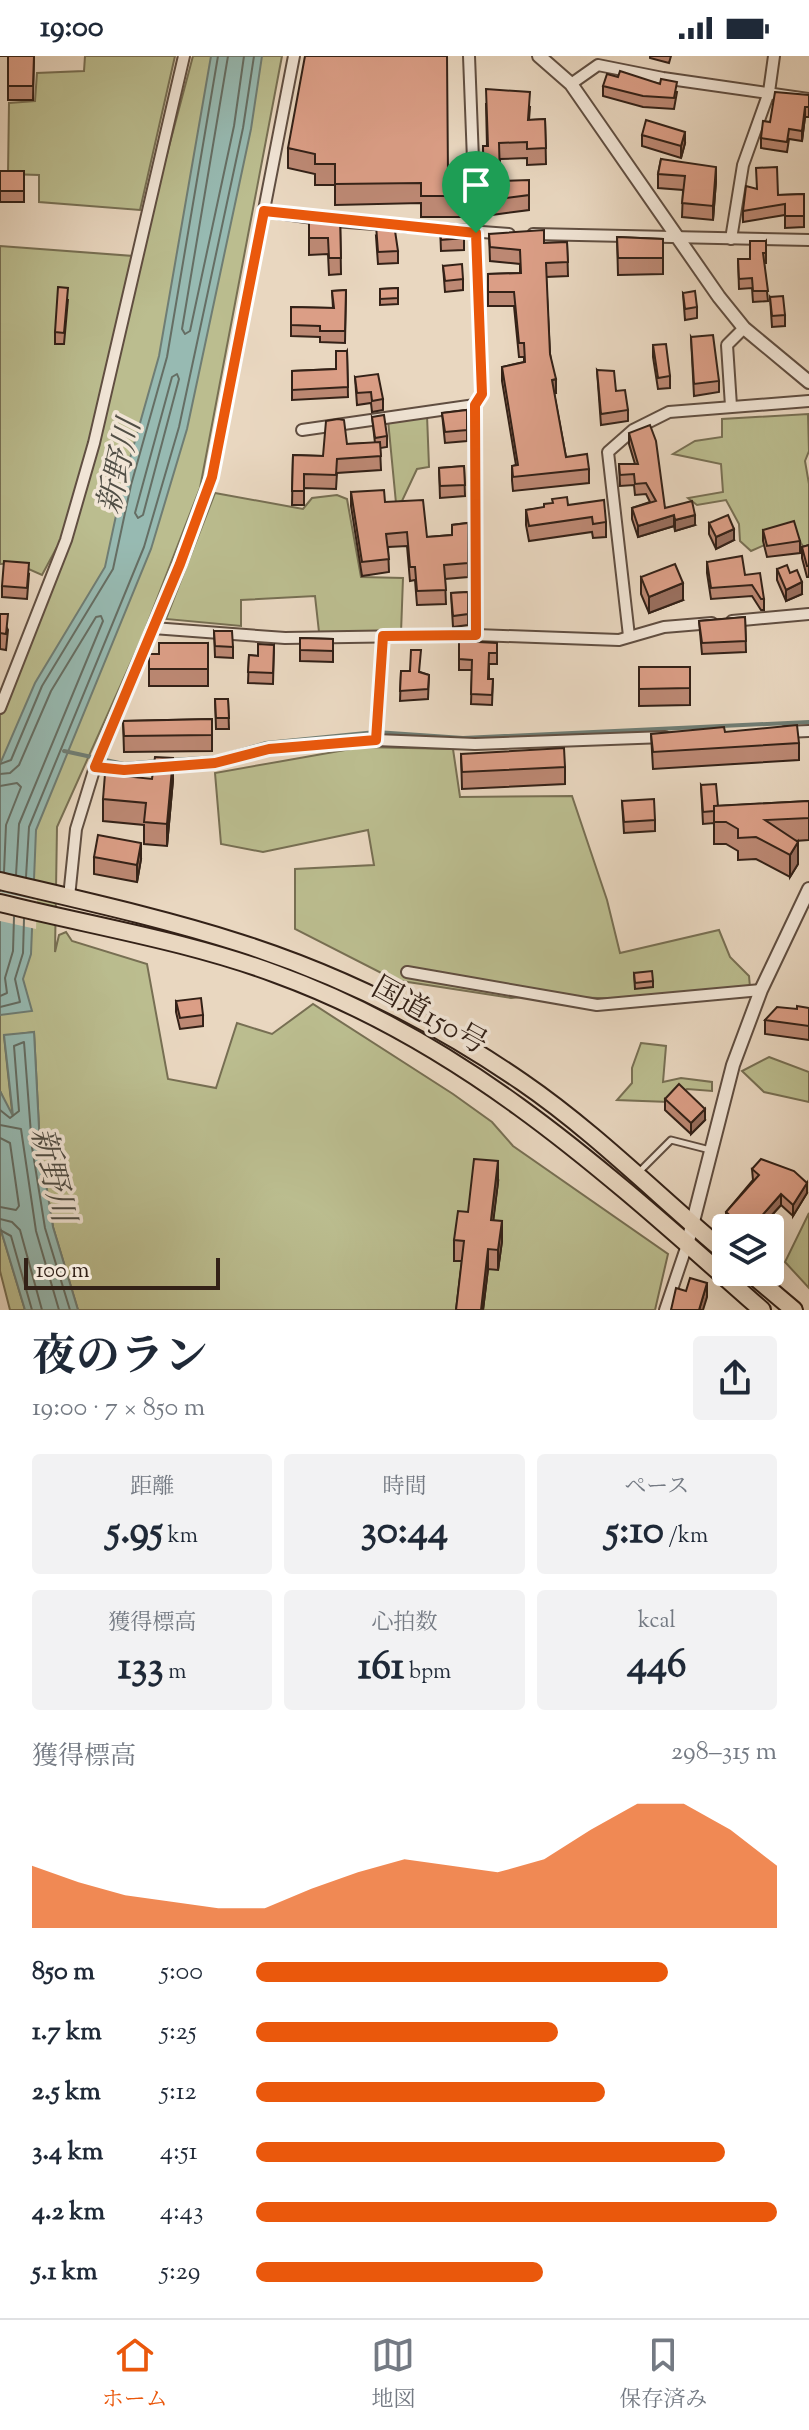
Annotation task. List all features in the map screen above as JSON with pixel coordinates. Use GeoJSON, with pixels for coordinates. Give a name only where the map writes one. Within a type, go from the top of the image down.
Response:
{"type":"FeatureCollection","features":[{"type":"Feature","properties":{"kind":"highway","name":"国道150号"},"geometry":{"type":"LineString","coordinates":[[0,881],[240,943],[368,994],[462,1043],[523,1083],[572,1119],[712,1241]]}},
{"type":"Feature","properties":{"kind":"highway","name":"国道150号"},"geometry":{"type":"LineString","coordinates":[[0,903],[237,960],[361,1010],[472,1071],[539,1119],[762,1310]]}},
{"type":"Feature","properties":{"kind":"highway"},"geometry":{"type":"LineString","coordinates":[[766,1286],[794,1310]]}},
{"type":"Feature","properties":{"kind":"street"},"geometry":{"type":"LineString","coordinates":[[0,708],[69,531],[94,443],[184,56]]}},
{"type":"Feature","properties":{"kind":"street"},"geometry":{"type":"LineString","coordinates":[[64,896],[76,829],[95,767],[212,477],[294,56]]}},
{"type":"Feature","properties":{"kind":"street"},"geometry":{"type":"LineString","coordinates":[[469,56],[482,394],[475,405],[476,635]]}},
{"type":"Feature","properties":{"kind":"street"},"geometry":{"type":"LineString","coordinates":[[539,56],[571,84],[744,328],[809,382]]}},
{"type":"Feature","properties":{"kind":"street"},"geometry":{"type":"LineString","coordinates":[[731,239],[743,165],[769,92],[774,56]]}},
{"type":"Feature","properties":{"kind":"street"},"geometry":{"type":"LineString","coordinates":[[571,84],[598,65],[663,78],[809,99]]}},
{"type":"Feature","properties":{"kind":"street"},"geometry":{"type":"LineString","coordinates":[[264,211],[476,233],[809,240]]}},
{"type":"Feature","properties":{"kind":"street"},"geometry":{"type":"LineString","coordinates":[[731,406],[727,345],[744,328]]}},
{"type":"Feature","properties":{"kind":"street"},"geometry":{"type":"LineString","coordinates":[[629,636],[608,452],[633,430],[669,412],[809,401]]}},
{"type":"Feature","properties":{"kind":"street"},"geometry":{"type":"LineString","coordinates":[[302,430],[475,405]]}},
{"type":"Feature","properties":{"kind":"street"},"geometry":{"type":"LineString","coordinates":[[153,628],[285,638],[476,635],[619,640],[664,627],[809,614]]}},
{"type":"Feature","properties":{"kind":"street"},"geometry":{"type":"LineString","coordinates":[[376,740],[383,636]]}},
{"type":"Feature","properties":{"kind":"street"},"geometry":{"type":"LineString","coordinates":[[777,733],[809,731]]}},
{"type":"Feature","properties":{"kind":"street"},"geometry":{"type":"LineString","coordinates":[[95,767],[124,770],[215,763],[269,749],[376,740],[475,744],[682,736]]}},
{"type":"Feature","properties":{"kind":"street"},"geometry":{"type":"LineString","coordinates":[[665,1310],[687,1245],[733,1065],[761,990],[809,889]]}},
{"type":"Feature","properties":{"kind":"street"},"geometry":{"type":"LineString","coordinates":[[407,972],[597,1005],[761,990]]}},
{"type":"Feature","properties":{"kind":"lane"},"geometry":{"type":"LineString","coordinates":[[636,1175],[671,1140],[710,1150]]}},
{"type":"Feature","properties":{"kind":"green space"},"geometry":{"type":"Polygon","coordinates":[[[85,56],[175,56],[140,210],[39,202],[39,175],[8,174],[9,103],[35,101],[37,73],[84,71],[85,56]]]}},
{"type":"Feature","properties":{"kind":"green space"},"geometry":{"type":"Polygon","coordinates":[[[193,56],[282,56],[200,488],[141,640],[57,827],[55,952],[59,935],[66,932],[72,941],[147,964],[168,1079],[216,1088],[237,1023],[272,1034],[313,1004],[453,1094],[492,1122],[513,1146],[668,1254],[655,1310],[78,1310],[53,1227],[40,1147],[34,1032],[4,1036],[13,1120],[0,1091],[0,712],[57,547],[42,575],[15,563],[0,564],[0,246],[133,256],[123,320],[193,56]]]}},
{"type":"Feature","properties":{"kind":"green space"},"geometry":{"type":"Polygon","coordinates":[[[808,414],[809,451],[805,461],[809,484],[809,556],[794,532],[751,551],[740,541],[739,524],[726,500],[697,505],[688,498],[723,492],[721,464],[673,454],[695,441],[722,437],[722,419],[808,414]]]}},
{"type":"Feature","properties":{"kind":"green space"},"geometry":{"type":"Polygon","coordinates":[[[427,415],[429,467],[417,469],[402,501],[396,503],[388,420],[427,415]]]}},
{"type":"Feature","properties":{"kind":"green space"},"geometry":{"type":"Polygon","coordinates":[[[215,493],[303,509],[312,498],[337,495],[347,499],[361,577],[403,578],[401,633],[319,632],[315,596],[241,600],[241,626],[166,619],[215,493]]]}},
{"type":"Feature","properties":{"kind":"green space"},"geometry":{"type":"Polygon","coordinates":[[[362,747],[453,749],[460,797],[572,796],[607,900],[620,953],[719,930],[730,957],[749,976],[750,987],[630,999],[511,998],[395,980],[295,929],[295,869],[374,865],[368,830],[263,852],[221,844],[215,773],[362,747]]]}},
{"type":"Feature","properties":{"kind":"green space"},"geometry":{"type":"Polygon","coordinates":[[[641,1043],[666,1046],[663,1082],[681,1078],[712,1082],[712,1091],[687,1089],[669,1102],[617,1100],[632,1083],[632,1068],[641,1043]]]}},
{"type":"Feature","properties":{"kind":"green space"},"geometry":{"type":"Polygon","coordinates":[[[769,1057],[809,1072],[809,1102],[764,1092],[742,1071],[769,1057]]]}},
{"type":"Feature","properties":{"kind":"green space"},"geometry":{"type":"Polygon","coordinates":[[[809,1213],[809,1288],[785,1262],[809,1213]]]}},
{"type":"Feature","properties":{"kind":"green space"},"geometry":{"type":"Polygon","coordinates":[[[0,1227],[25,1310],[10,1310],[0,1271],[0,1227]]]}},
{"type":"Feature","properties":{"kind":"water"},"geometry":{"type":"Polygon","coordinates":[[[211,56],[262,56],[251,129],[187,429],[151,549],[36,830],[31,954],[23,979],[32,1011],[0,1015],[0,764],[35,683],[105,567],[123,483],[159,356],[211,56]]]}},
{"type":"Feature","properties":{"kind":"water"},"geometry":{"type":"Polygon","coordinates":[[[34,1032],[40,1147],[53,1227],[78,1310],[25,1310],[0,1227],[0,1091],[13,1116],[4,1035],[34,1032]]]}},
{"type":"Feature","properties":{"kind":"pier"},"geometry":{"type":"Polygon","coordinates":[[[0,892],[37,900],[36,929],[0,921],[0,892]]]}},
{"type":"Feature","properties":{"kind":"building"},"geometry":{"type":"Polygon","coordinates":[[[8,56],[34,56],[33,86],[8,86],[8,56]]]}},
{"type":"Feature","properties":{"kind":"building"},"geometry":{"type":"Polygon","coordinates":[[[305,56],[447,56],[448,175],[450,182],[460,182],[460,196],[421,196],[421,183],[335,184],[335,164],[315,164],[315,154],[288,148],[305,56]]]}},
{"type":"Feature","properties":{"kind":"building"},"geometry":{"type":"Polygon","coordinates":[[[620,71],[660,84],[661,79],[677,82],[674,98],[643,96],[603,86],[607,74],[618,77],[620,71]]]}},
{"type":"Feature","properties":{"kind":"building"},"geometry":{"type":"Polygon","coordinates":[[[486,89],[530,92],[528,120],[545,119],[546,148],[527,149],[527,142],[499,143],[500,177],[504,181],[529,180],[529,195],[484,201],[483,146],[488,146],[486,89]]]}},
{"type":"Feature","properties":{"kind":"building"},"geometry":{"type":"Polygon","coordinates":[[[775,92],[809,95],[802,131],[789,129],[787,142],[761,138],[763,121],[770,122],[775,92]]]}},
{"type":"Feature","properties":{"kind":"building"},"geometry":{"type":"Polygon","coordinates":[[[646,120],[685,132],[681,146],[642,135],[646,120]]]}},
{"type":"Feature","properties":{"kind":"building"},"geometry":{"type":"Polygon","coordinates":[[[661,159],[716,167],[713,206],[682,203],[685,176],[658,174],[661,159]]]}},
{"type":"Feature","properties":{"kind":"building"},"geometry":{"type":"Polygon","coordinates":[[[777,167],[778,195],[804,194],[804,216],[785,216],[785,204],[743,211],[746,186],[757,189],[756,168],[777,167]]]}},
{"type":"Feature","properties":{"kind":"building"},"geometry":{"type":"Polygon","coordinates":[[[0,171],[24,171],[24,191],[0,191],[0,171]]]}},
{"type":"Feature","properties":{"kind":"building"},"geometry":{"type":"Polygon","coordinates":[[[340,216],[341,258],[329,258],[328,238],[309,238],[309,217],[340,216]]]}},
{"type":"Feature","properties":{"kind":"building"},"geometry":{"type":"Polygon","coordinates":[[[394,224],[398,251],[378,252],[376,225],[394,224]]]}},
{"type":"Feature","properties":{"kind":"building"},"geometry":{"type":"Polygon","coordinates":[[[440,226],[464,228],[464,238],[441,240],[440,226]]]}},
{"type":"Feature","properties":{"kind":"building"},"geometry":{"type":"Polygon","coordinates":[[[544,230],[544,243],[567,242],[568,262],[546,263],[550,354],[556,379],[552,380],[566,457],[587,454],[589,469],[513,477],[512,466],[518,465],[502,367],[525,362],[524,343],[519,343],[514,292],[488,292],[488,274],[521,273],[520,250],[490,247],[489,234],[544,230]]]}},
{"type":"Feature","properties":{"kind":"building"},"geometry":{"type":"Polygon","coordinates":[[[617,237],[663,239],[663,258],[618,258],[617,237]]]}},
{"type":"Feature","properties":{"kind":"building"},"geometry":{"type":"Polygon","coordinates":[[[750,241],[766,241],[766,253],[763,253],[768,291],[753,291],[752,278],[739,279],[738,259],[750,259],[750,241]]]}},
{"type":"Feature","properties":{"kind":"building"},"geometry":{"type":"Polygon","coordinates":[[[462,264],[463,279],[445,281],[443,266],[462,264]]]}},
{"type":"Feature","properties":{"kind":"building"},"geometry":{"type":"Polygon","coordinates":[[[58,287],[68,288],[64,333],[55,332],[58,287]]]}},
{"type":"Feature","properties":{"kind":"building"},"geometry":{"type":"Polygon","coordinates":[[[398,288],[398,298],[380,299],[380,289],[398,288]]]}},
{"type":"Feature","properties":{"kind":"building"},"geometry":{"type":"Polygon","coordinates":[[[346,290],[345,331],[320,331],[320,326],[291,325],[291,307],[334,308],[332,291],[346,290]]]}},
{"type":"Feature","properties":{"kind":"building"},"geometry":{"type":"Polygon","coordinates":[[[695,291],[697,307],[685,309],[683,293],[695,291]]]}},
{"type":"Feature","properties":{"kind":"building"},"geometry":{"type":"Polygon","coordinates":[[[783,296],[785,315],[772,316],[770,297],[783,296]]]}},
{"type":"Feature","properties":{"kind":"building"},"geometry":{"type":"Polygon","coordinates":[[[713,335],[719,381],[694,384],[691,337],[713,335]]]}},
{"type":"Feature","properties":{"kind":"building"},"geometry":{"type":"Polygon","coordinates":[[[666,344],[670,376],[658,378],[653,345],[666,344]]]}},
{"type":"Feature","properties":{"kind":"building"},"geometry":{"type":"Polygon","coordinates":[[[336,351],[347,351],[348,387],[292,390],[292,371],[336,369],[336,351]]]}},
{"type":"Feature","properties":{"kind":"building"},"geometry":{"type":"Polygon","coordinates":[[[597,370],[614,371],[616,391],[625,390],[628,410],[601,414],[597,370]]]}},
{"type":"Feature","properties":{"kind":"building"},"geometry":{"type":"Polygon","coordinates":[[[378,374],[383,399],[372,401],[371,392],[357,393],[355,377],[378,374]]]}},
{"type":"Feature","properties":{"kind":"building"},"geometry":{"type":"Polygon","coordinates":[[[467,410],[467,430],[445,432],[442,413],[467,410]]]}},
{"type":"Feature","properties":{"kind":"building"},"geometry":{"type":"Polygon","coordinates":[[[384,415],[387,436],[375,438],[372,417],[384,415]]]}},
{"type":"Feature","properties":{"kind":"building"},"geometry":{"type":"Polygon","coordinates":[[[344,420],[347,444],[380,442],[381,456],[337,459],[336,475],[304,474],[304,491],[292,491],[293,455],[323,456],[326,421],[344,420]]]}},
{"type":"Feature","properties":{"kind":"building"},"geometry":{"type":"Polygon","coordinates":[[[650,425],[656,441],[665,508],[692,501],[695,515],[675,520],[674,515],[638,526],[632,508],[656,501],[646,483],[635,484],[634,474],[620,475],[619,464],[638,464],[629,433],[650,425]]]}},
{"type":"Feature","properties":{"kind":"building"},"geometry":{"type":"Polygon","coordinates":[[[464,466],[465,485],[440,486],[439,468],[464,466]]]}},
{"type":"Feature","properties":{"kind":"building"},"geometry":{"type":"Polygon","coordinates":[[[384,490],[385,502],[423,500],[427,537],[452,535],[452,525],[468,523],[468,563],[444,565],[446,590],[417,591],[415,567],[410,567],[407,532],[386,534],[389,559],[362,562],[351,492],[384,490]]]}},
{"type":"Feature","properties":{"kind":"building"},"geometry":{"type":"Polygon","coordinates":[[[567,497],[568,505],[604,500],[606,522],[593,524],[592,517],[529,526],[526,510],[544,507],[544,504],[553,503],[552,499],[567,497]]]}},
{"type":"Feature","properties":{"kind":"building"},"geometry":{"type":"Polygon","coordinates":[[[728,515],[734,529],[716,537],[709,523],[728,515]]]}},
{"type":"Feature","properties":{"kind":"building"},"geometry":{"type":"Polygon","coordinates":[[[794,521],[800,541],[767,546],[763,530],[794,521]]]}},
{"type":"Feature","properties":{"kind":"building"},"geometry":{"type":"Polygon","coordinates":[[[809,545],[809,566],[807,566],[802,547],[809,545]]]}},
{"type":"Feature","properties":{"kind":"building"},"geometry":{"type":"Polygon","coordinates":[[[742,556],[745,575],[760,573],[764,599],[752,585],[711,588],[707,562],[742,556]]]}},
{"type":"Feature","properties":{"kind":"building"},"geometry":{"type":"Polygon","coordinates":[[[4,561],[29,563],[27,588],[2,586],[4,561]]]}},
{"type":"Feature","properties":{"kind":"building"},"geometry":{"type":"Polygon","coordinates":[[[675,564],[683,583],[649,597],[641,577],[675,564]]]}},
{"type":"Feature","properties":{"kind":"building"},"geometry":{"type":"Polygon","coordinates":[[[787,565],[790,573],[797,570],[802,582],[786,590],[777,569],[787,565]]]}},
{"type":"Feature","properties":{"kind":"building"},"geometry":{"type":"Polygon","coordinates":[[[468,592],[468,614],[453,616],[451,593],[468,592]]]}},
{"type":"Feature","properties":{"kind":"building"},"geometry":{"type":"Polygon","coordinates":[[[0,614],[8,614],[6,634],[0,633],[0,614]]]}},
{"type":"Feature","properties":{"kind":"building"},"geometry":{"type":"Polygon","coordinates":[[[745,617],[746,641],[702,643],[699,621],[745,617]]]}},
{"type":"Feature","properties":{"kind":"building"},"geometry":{"type":"Polygon","coordinates":[[[214,631],[232,631],[233,647],[215,646],[214,631]]]}},
{"type":"Feature","properties":{"kind":"building"},"geometry":{"type":"Polygon","coordinates":[[[300,638],[333,639],[333,651],[300,650],[300,638]]]}},
{"type":"Feature","properties":{"kind":"building"},"geometry":{"type":"Polygon","coordinates":[[[459,641],[497,643],[497,653],[489,653],[488,679],[493,679],[492,695],[471,694],[472,660],[459,659],[459,641]]]}},
{"type":"Feature","properties":{"kind":"building"},"geometry":{"type":"Polygon","coordinates":[[[159,643],[208,643],[208,669],[149,669],[149,654],[159,654],[159,643]]]}},
{"type":"Feature","properties":{"kind":"building"},"geometry":{"type":"Polygon","coordinates":[[[258,644],[274,645],[273,673],[248,672],[249,655],[258,656],[258,644]]]}},
{"type":"Feature","properties":{"kind":"building"},"geometry":{"type":"Polygon","coordinates":[[[411,650],[421,650],[419,672],[429,675],[428,689],[400,691],[401,671],[410,671],[411,650]]]}},
{"type":"Feature","properties":{"kind":"building"},"geometry":{"type":"Polygon","coordinates":[[[639,667],[690,667],[690,688],[639,689],[639,667]]]}},
{"type":"Feature","properties":{"kind":"building"},"geometry":{"type":"Polygon","coordinates":[[[215,699],[228,699],[229,718],[216,718],[215,699]]]}},
{"type":"Feature","properties":{"kind":"building"},"geometry":{"type":"Polygon","coordinates":[[[212,719],[212,735],[124,736],[123,721],[212,719]]]}},
{"type":"Feature","properties":{"kind":"building"},"geometry":{"type":"Polygon","coordinates":[[[797,725],[799,743],[653,752],[651,734],[724,727],[725,732],[797,725]]]}},
{"type":"Feature","properties":{"kind":"building"},"geometry":{"type":"Polygon","coordinates":[[[564,748],[565,767],[462,772],[461,754],[564,748]]]}},
{"type":"Feature","properties":{"kind":"building"},"geometry":{"type":"Polygon","coordinates":[[[155,757],[173,758],[167,824],[144,822],[146,803],[103,799],[105,774],[152,779],[155,757]]]}},
{"type":"Feature","properties":{"kind":"building"},"geometry":{"type":"Polygon","coordinates":[[[716,784],[718,806],[714,806],[714,811],[703,812],[701,785],[716,784]]]}},
{"type":"Feature","properties":{"kind":"building"},"geometry":{"type":"Polygon","coordinates":[[[654,799],[655,820],[624,822],[622,801],[654,799]]]}},
{"type":"Feature","properties":{"kind":"building"},"geometry":{"type":"Polygon","coordinates":[[[809,801],[809,818],[765,820],[798,842],[790,855],[756,837],[738,838],[738,829],[726,822],[714,822],[714,806],[809,801]]]}},
{"type":"Feature","properties":{"kind":"building"},"geometry":{"type":"Polygon","coordinates":[[[98,835],[141,843],[137,865],[94,857],[98,835]]]}},
{"type":"Feature","properties":{"kind":"building"},"geometry":{"type":"Polygon","coordinates":[[[652,971],[653,981],[635,983],[634,973],[652,971]]]}},
{"type":"Feature","properties":{"kind":"building"},"geometry":{"type":"Polygon","coordinates":[[[201,998],[203,1015],[180,1018],[176,1001],[201,998]]]}},
{"type":"Feature","properties":{"kind":"building"},"geometry":{"type":"Polygon","coordinates":[[[797,1006],[809,1008],[809,1026],[765,1020],[777,1007],[797,1009],[797,1006]]]}},
{"type":"Feature","properties":{"kind":"building"},"geometry":{"type":"Polygon","coordinates":[[[679,1084],[705,1109],[691,1123],[665,1099],[679,1084]]]}},
{"type":"Feature","properties":{"kind":"building"},"geometry":{"type":"Polygon","coordinates":[[[474,1159],[498,1161],[491,1220],[502,1221],[498,1250],[488,1249],[481,1310],[456,1310],[464,1241],[454,1240],[458,1211],[468,1212],[474,1159]]]}},
{"type":"Feature","properties":{"kind":"building"},"geometry":{"type":"Polygon","coordinates":[[[761,1159],[794,1171],[807,1183],[793,1205],[781,1194],[763,1214],[728,1214],[726,1212],[759,1175],[752,1169],[761,1159]]]}},
{"type":"Feature","properties":{"kind":"building"},"geometry":{"type":"Polygon","coordinates":[[[690,1278],[707,1283],[699,1310],[671,1310],[676,1288],[686,1291],[690,1278]]]}},
{"type":"Feature","properties":{"kind":"waterway"},"geometry":{"type":"LineString","coordinates":[[171,760],[218,757],[266,743],[376,732],[463,738],[809,722]]}},
{"type":"Feature","properties":{"kind":"waterway"},"geometry":{"type":"LineString","coordinates":[[64,751],[124,764],[158,761]]}},
{"type":"Feature","properties":{"kind":"route"},"geometry":{"type":"LineString","coordinates":[[264,211],[334,221],[476,233],[482,394],[475,405],[478,497],[476,635],[383,636],[376,740],[269,749],[215,763],[124,770],[95,767],[146,637],[153,628],[180,564],[212,477],[264,211]]}},
{"type":"Feature","properties":{"kind":"water label","name":"新野川"},"geometry":{"type":"Point","coordinates":[121,467]}},
{"type":"Feature","properties":{"kind":"water label","name":"新野川"},"geometry":{"type":"Point","coordinates":[51,1175]}}]}
